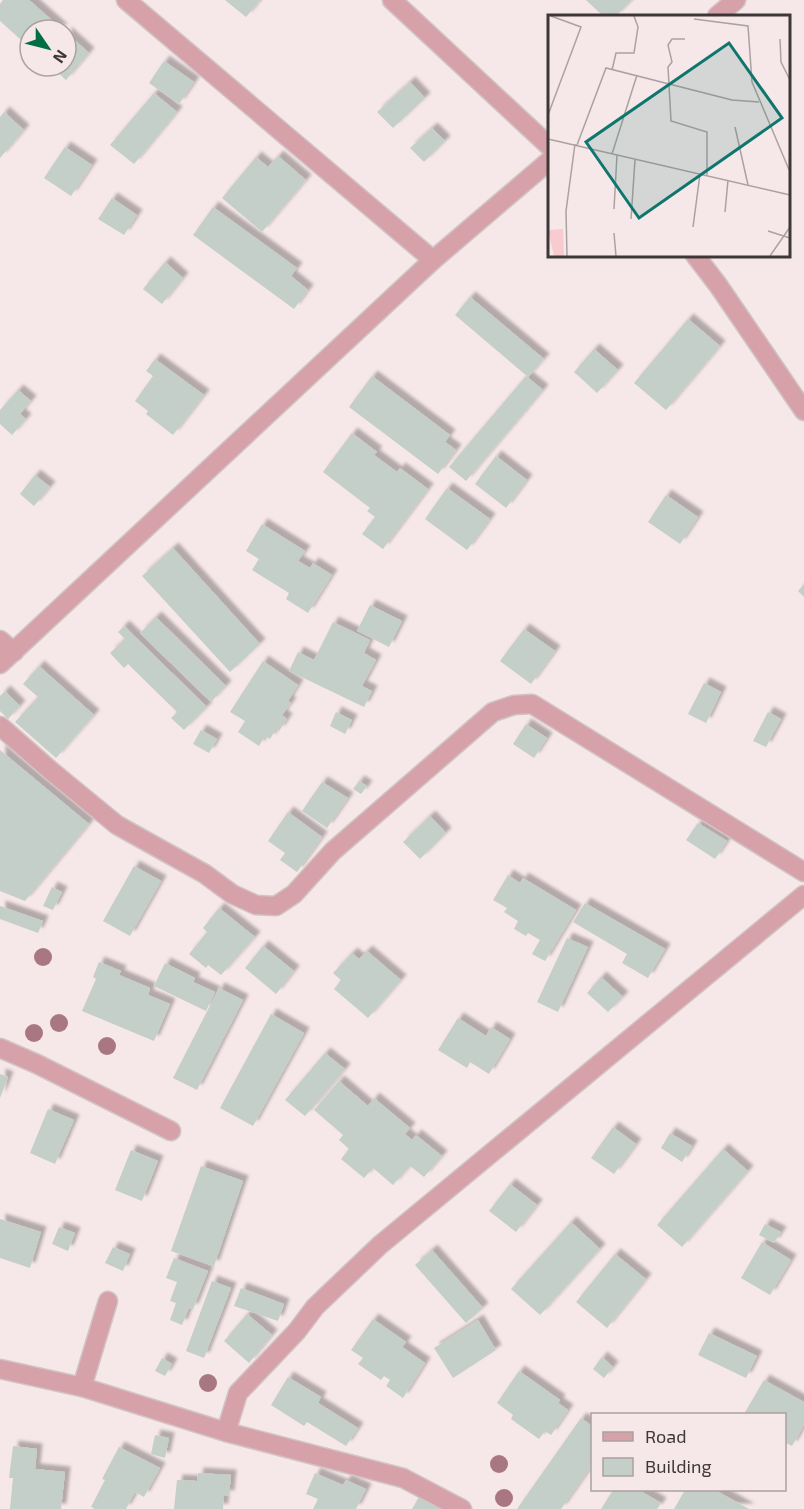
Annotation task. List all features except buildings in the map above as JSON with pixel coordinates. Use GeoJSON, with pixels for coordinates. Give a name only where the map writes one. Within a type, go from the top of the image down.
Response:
{"type":"FeatureCollection","features":[{"type":"Feature","properties":{"kind":"street"},"geometry":{"type":"LineString","coordinates":[[126,0],[433,260]]}},
{"type":"Feature","properties":{"kind":"street"},"geometry":{"type":"LineString","coordinates":[[392,0],[548,145]]}},
{"type":"Feature","properties":{"kind":"street"},"geometry":{"type":"LineString","coordinates":[[718,15],[736,0]]}},
{"type":"Feature","properties":{"kind":"street"},"geometry":{"type":"LineString","coordinates":[[5,652],[433,260],[548,162]]}},
{"type":"Feature","properties":{"kind":"street"},"geometry":{"type":"LineString","coordinates":[[696,256],[804,411]]}},
{"type":"Feature","properties":{"kind":"street"},"geometry":{"type":"LineString","coordinates":[[0,726],[117,825],[196,869],[232,894],[256,905],[276,906],[294,894],[333,851],[493,712],[514,705],[532,704],[804,872]]}},
{"type":"Feature","properties":{"kind":"street"},"geometry":{"type":"LineString","coordinates":[[226,1432],[237,1393],[297,1330],[315,1307],[380,1245],[804,895]]}},
{"type":"Feature","properties":{"kind":"street"},"geometry":{"type":"LineString","coordinates":[[0,1048],[171,1131]]}},
{"type":"Feature","properties":{"kind":"street"},"geometry":{"type":"LineString","coordinates":[[82,1387],[108,1300]]}},
{"type":"Feature","properties":{"kind":"street"},"geometry":{"type":"LineString","coordinates":[[0,1369],[82,1387],[226,1432],[403,1478],[462,1509]]}}]}
